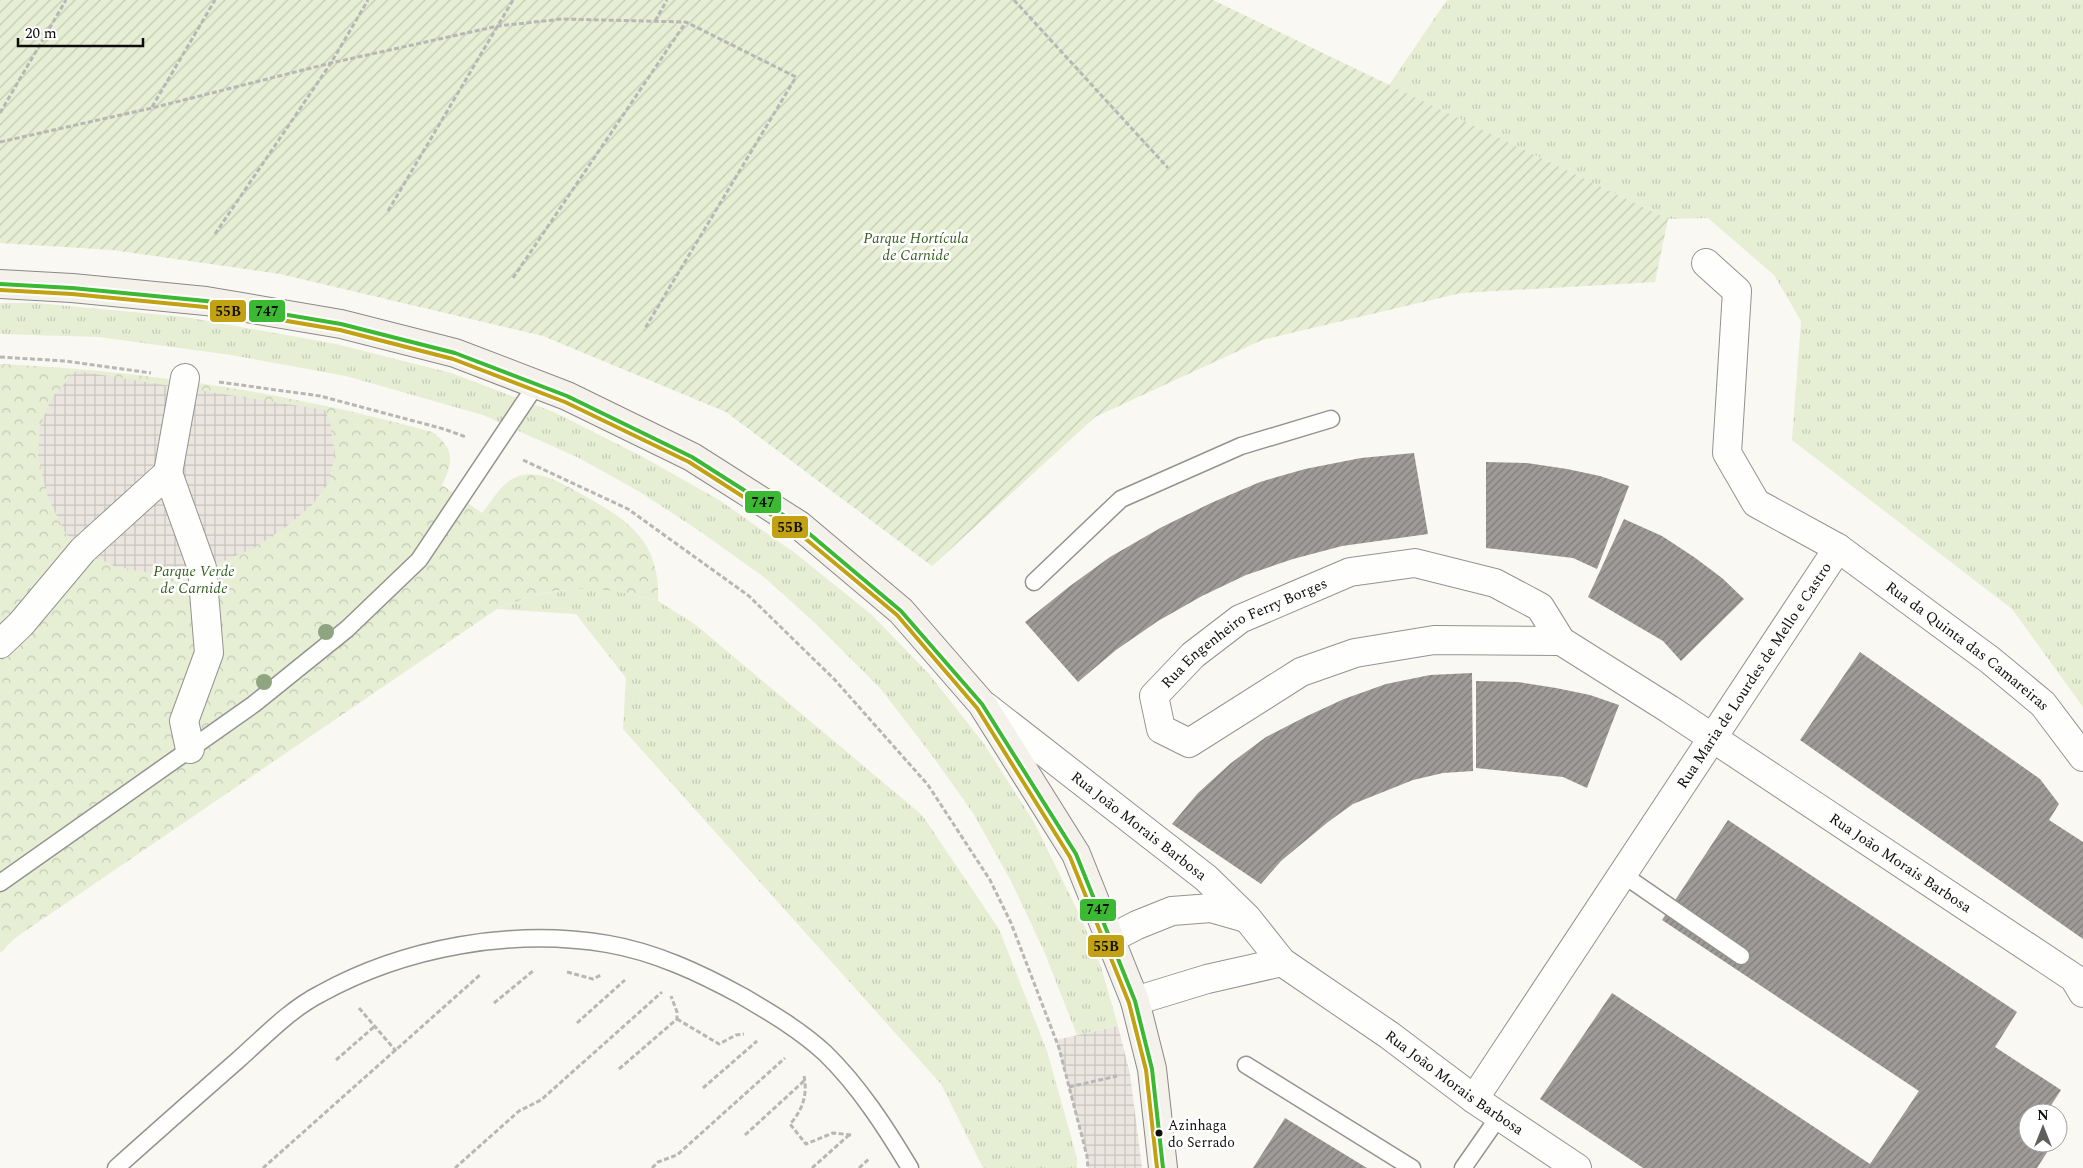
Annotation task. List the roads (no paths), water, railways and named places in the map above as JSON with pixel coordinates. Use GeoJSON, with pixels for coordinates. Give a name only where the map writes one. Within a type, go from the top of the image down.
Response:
{"type":"FeatureCollection","features":[{"type":"Feature","properties":{"kind":"street","name":"Rua Maria de Lourdes de Mello e Castro"},"geometry":{"type":"LineString","coordinates":[[1474,1098],[1838,548],[1756,503],[1727,453],[1737,291],[1706,263]]}},
{"type":"Feature","properties":{"kind":"street"},"geometry":{"type":"LineString","coordinates":[[0,284],[72,288],[206,301],[341,324],[455,353],[567,396],[692,458],[799,526],[901,611],[982,704],[1076,854],[1135,1001],[1152,1069],[1163,1168]]}},
{"type":"Feature","properties":{"kind":"street"},"geometry":{"type":"LineString","coordinates":[[185,378],[168,473],[202,568],[209,653],[184,721],[190,749]]}},
{"type":"Feature","properties":{"kind":"street"},"geometry":{"type":"LineString","coordinates":[[0,644],[21,624],[83,550],[168,473]]}},
{"type":"Feature","properties":{"kind":"street","name":"Rua da Quinta das Camareiras"},"geometry":{"type":"LineString","coordinates":[[1838,548],[1990,660],[2044,704],[2083,757]]}},
{"type":"Feature","properties":{"kind":"street","name":"Rua Engenheiro Ferry Borges"},"geometry":{"type":"LineString","coordinates":[[1560,641],[1434,640],[1355,653],[1302,672],[1189,743],[1161,729],[1154,696],[1193,655],[1240,619],[1350,572],[1415,563],[1495,583],[1540,607],[1560,641],[1712,738]]}},
{"type":"Feature","properties":{"kind":"street","name":"Rua João Morais Barbosa"},"geometry":{"type":"LineString","coordinates":[[982,704],[1206,878],[1247,918],[1282,962],[1389,1035],[1474,1098],[1577,1168]]}},
{"type":"Feature","properties":{"kind":"street","name":"Rua João Morais Barbosa"},"geometry":{"type":"LineString","coordinates":[[1712,738],[2074,978],[2083,993]]}},
{"type":"Feature","properties":{"kind":"street"},"geometry":{"type":"LineString","coordinates":[[1110,939],[1137,925],[1172,911],[1211,908],[1247,918]]}},
{"type":"Feature","properties":{"kind":"street"},"geometry":{"type":"LineString","coordinates":[[1135,1001],[1208,979],[1282,962]]}},
{"type":"Feature","properties":{"kind":"lane"},"geometry":{"type":"LineString","coordinates":[[0,883],[254,704],[347,629],[419,560],[536,385]]}},
{"type":"Feature","properties":{"kind":"lane"},"geometry":{"type":"LineString","coordinates":[[1034,582],[1121,499],[1241,446],[1331,419]]}},
{"type":"Feature","properties":{"kind":"lane"},"geometry":{"type":"LineString","coordinates":[[1622,874],[1741,956]]}},
{"type":"Feature","properties":{"kind":"lane"},"geometry":{"type":"LineString","coordinates":[[116,1168],[278,1023],[319,994],[402,959],[456,946],[488,941],[537,939],[610,944],[650,955],[687,968],[772,1013],[825,1054],[852,1084],[884,1124],[910,1168]]}},
{"type":"Feature","properties":{"kind":"lane"},"geometry":{"type":"LineString","coordinates":[[1246,1064],[1412,1168]]}},
{"type":"Feature","properties":{"kind":"lane"},"geometry":{"type":"LineString","coordinates":[[1463,1168],[1500,1115]]}},
{"type":"Feature","properties":{"kind":"place","name":"Azinhaga do Serrado"},"geometry":{"type":"Point","coordinates":[1159,1133]}},
{"type":"Feature","properties":{"kind":"park label","name":"Parque Hortícula de Carnide"},"geometry":{"type":"Point","coordinates":[916,246]}},
{"type":"Feature","properties":{"kind":"park label","name":"Parque Verde de Carnide"},"geometry":{"type":"Point","coordinates":[194,580]}}]}
